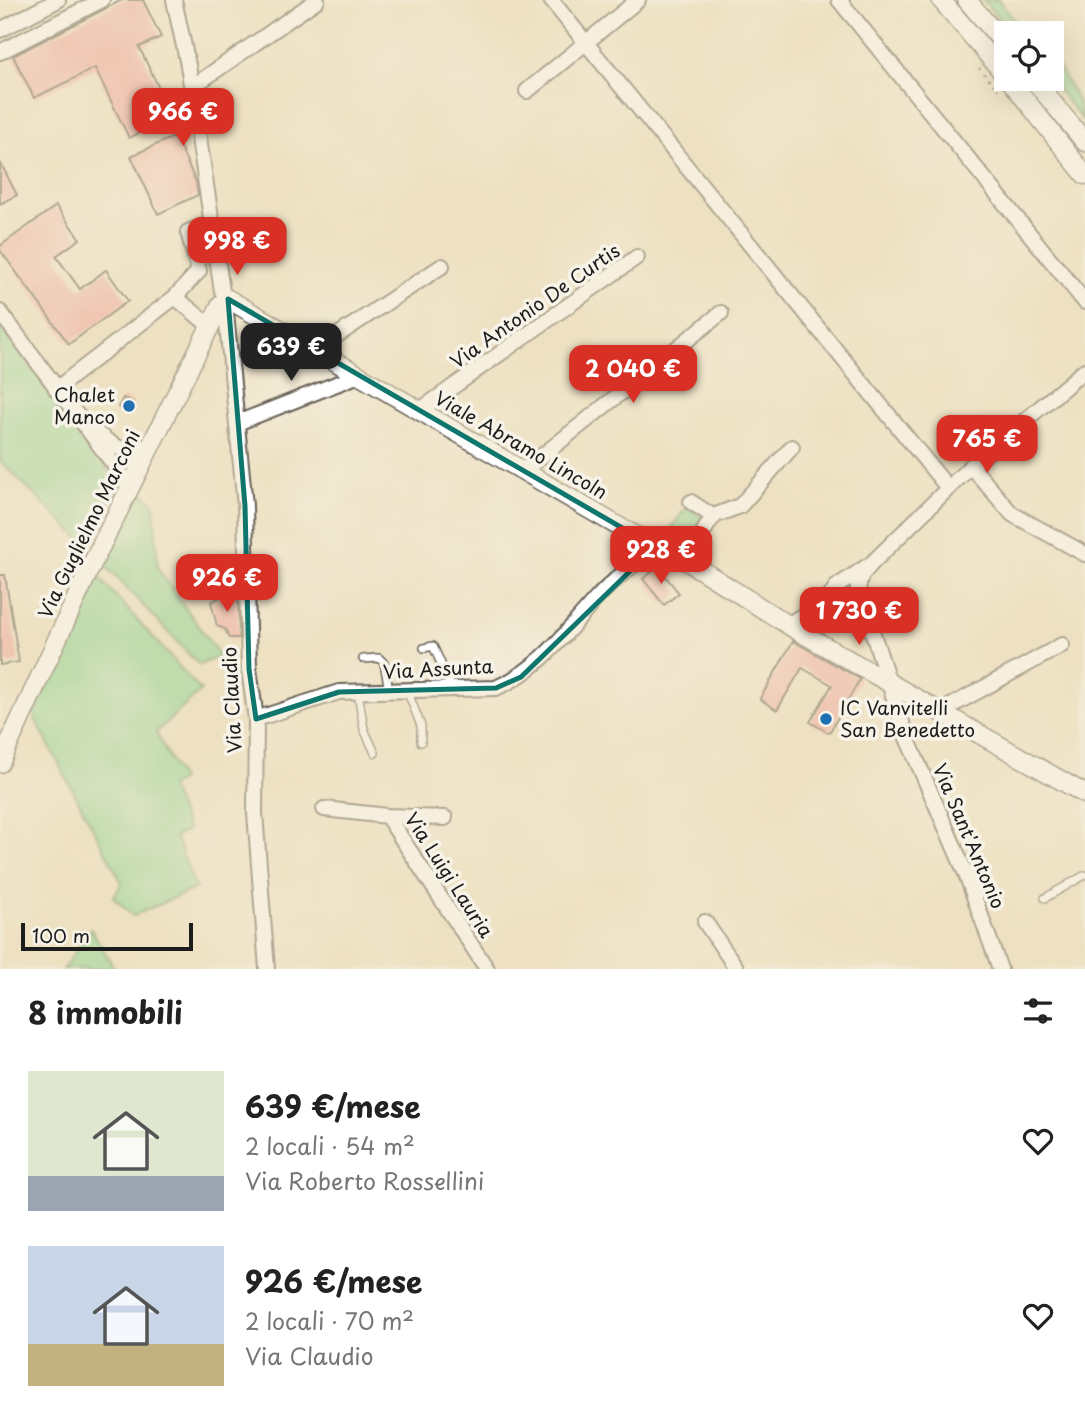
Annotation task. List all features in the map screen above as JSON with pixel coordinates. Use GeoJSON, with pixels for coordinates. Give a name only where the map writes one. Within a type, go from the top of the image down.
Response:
{"type":"FeatureCollection","features":[{"type":"Feature","properties":{"kind":"street"},"geometry":{"type":"LineString","coordinates":[[0,30],[58,0]]}},
{"type":"Feature","properties":{"kind":"street"},"geometry":{"type":"LineString","coordinates":[[0,52],[102,0]]}},
{"type":"Feature","properties":{"kind":"street","name":"Via Claudio"},"geometry":{"type":"LineString","coordinates":[[174,0],[192,87],[224,299],[237,423],[245,506],[249,669],[256,719],[256,813],[268,969]]}},
{"type":"Feature","properties":{"kind":"street"},"geometry":{"type":"LineString","coordinates":[[192,87],[317,0]]}},
{"type":"Feature","properties":{"kind":"street"},"geometry":{"type":"LineString","coordinates":[[551,0],[948,488]]}},
{"type":"Feature","properties":{"kind":"street"},"geometry":{"type":"LineString","coordinates":[[527,92],[638,0]]}},
{"type":"Feature","properties":{"kind":"street"},"geometry":{"type":"LineString","coordinates":[[839,0],[1085,302]]}},
{"type":"Feature","properties":{"kind":"street"},"geometry":{"type":"LineString","coordinates":[[941,0],[994,61]]}},
{"type":"Feature","properties":{"kind":"street"},"geometry":{"type":"LineString","coordinates":[[967,0],[994,32]]}},
{"type":"Feature","properties":{"kind":"street"},"geometry":{"type":"LineString","coordinates":[[1019,91],[1085,176]]}},
{"type":"Feature","properties":{"kind":"street"},"geometry":{"type":"LineString","coordinates":[[1043,91],[1085,142]]}},
{"type":"Feature","properties":{"kind":"street"},"geometry":{"type":"LineString","coordinates":[[56,389],[175,297],[199,271],[188,232],[212,223]]}},
{"type":"Feature","properties":{"kind":"street","name":"Via Antonio De Curtis"},"geometry":{"type":"LineString","coordinates":[[420,410],[637,257]]}},
{"type":"Feature","properties":{"kind":"street"},"geometry":{"type":"LineString","coordinates":[[315,350],[442,266]]}},
{"type":"Feature","properties":{"kind":"street"},"geometry":{"type":"LineString","coordinates":[[175,297],[210,326]]}},
{"type":"Feature","properties":{"kind":"street","name":"Via Guglielmo Marconi"},"geometry":{"type":"LineString","coordinates":[[0,763],[130,486],[224,299]]}},
{"type":"Feature","properties":{"kind":"street","name":"Viale Abramo Lincoln"},"geometry":{"type":"LineString","coordinates":[[224,299],[655,547],[686,561],[789,625],[1085,794]]}},
{"type":"Feature","properties":{"kind":"street"},"geometry":{"type":"LineString","coordinates":[[0,312],[130,486]]}},
{"type":"Feature","properties":{"kind":"street"},"geometry":{"type":"LineString","coordinates":[[523,471],[721,313]]}},
{"type":"Feature","properties":{"kind":"street"},"geometry":{"type":"LineString","coordinates":[[824,607],[836,587],[873,562],[971,466],[1085,370]]}},
{"type":"Feature","properties":{"kind":"street"},"geometry":{"type":"LineString","coordinates":[[237,423],[359,375]]}},
{"type":"Feature","properties":{"kind":"street"},"geometry":{"type":"LineString","coordinates":[[76,416],[121,450],[136,452],[151,444]]}},
{"type":"Feature","properties":{"kind":"street"},"geometry":{"type":"LineString","coordinates":[[686,561],[714,517],[740,506],[792,447]]}},
{"type":"Feature","properties":{"kind":"street"},"geometry":{"type":"LineString","coordinates":[[971,466],[1012,514],[1085,554]]}},
{"type":"Feature","properties":{"kind":"street"},"geometry":{"type":"LineString","coordinates":[[691,502],[714,517]]}},
{"type":"Feature","properties":{"kind":"street","name":"Via Assunta"},"geometry":{"type":"LineString","coordinates":[[256,719],[339,692],[496,688],[520,677],[571,631],[597,597],[655,547]]}},
{"type":"Feature","properties":{"kind":"street","name":"Via Sant'Antonio"},"geometry":{"type":"LineString","coordinates":[[873,562],[860,576],[858,588],[886,680],[935,806],[966,874],[1000,969]]}},
{"type":"Feature","properties":{"kind":"street"},"geometry":{"type":"LineString","coordinates":[[789,625],[800,615],[824,607],[863,605]]}},
{"type":"Feature","properties":{"kind":"street"},"geometry":{"type":"LineString","coordinates":[[940,712],[1062,645]]}},
{"type":"Feature","properties":{"kind":"street"},"geometry":{"type":"LineString","coordinates":[[324,809],[387,816]]}},
{"type":"Feature","properties":{"kind":"street","name":"Via Luigi Lauria"},"geometry":{"type":"LineString","coordinates":[[387,816],[445,818]]}},
{"type":"Feature","properties":{"kind":"street","name":"Via Luigi Lauria"},"geometry":{"type":"LineString","coordinates":[[387,816],[487,969]]}},
{"type":"Feature","properties":{"kind":"street"},"geometry":{"type":"LineString","coordinates":[[705,922],[737,969]]}},
{"type":"Feature","properties":{"kind":"lane"},"geometry":{"type":"LineString","coordinates":[[424,649],[433,646],[452,688]]}},
{"type":"Feature","properties":{"kind":"lane"},"geometry":{"type":"LineString","coordinates":[[363,659],[379,657],[384,663],[389,691]]}},
{"type":"Feature","properties":{"kind":"lane"},"geometry":{"type":"LineString","coordinates":[[407,690],[421,726],[421,742]]}},
{"type":"Feature","properties":{"kind":"lane"},"geometry":{"type":"LineString","coordinates":[[358,693],[364,729],[375,753]]}},
{"type":"Feature","properties":{"kind":"lane"},"geometry":{"type":"LineString","coordinates":[[1045,898],[1085,875]]}},
{"type":"Feature","properties":{"kind":"highlighted area"},"geometry":{"type":"Polygon","coordinates":[[[228,299],[655,547],[521,677],[496,688],[339,692],[256,719],[249,669],[245,506],[228,299]]]}},
{"type":"Feature","properties":{"kind":"green space"},"geometry":{"type":"Polygon","coordinates":[[[983,0],[999,0],[1015,21],[1001,21],[983,0]]]}},
{"type":"Feature","properties":{"kind":"green space"},"geometry":{"type":"Polygon","coordinates":[[[1064,77],[1078,102],[1084,122],[1059,91],[1064,91],[1064,77]]]}},
{"type":"Feature","properties":{"kind":"green space"},"geometry":{"type":"Polygon","coordinates":[[[0,326],[118,483],[88,547],[0,461],[0,326]]]}},
{"type":"Feature","properties":{"kind":"green space"},"geometry":{"type":"Polygon","coordinates":[[[137,489],[154,503],[158,569],[220,656],[199,665],[102,562],[137,489]]]}},
{"type":"Feature","properties":{"kind":"green space"},"geometry":{"type":"Polygon","coordinates":[[[687,507],[704,519],[683,549],[678,549],[662,538],[687,507]]]}},
{"type":"Feature","properties":{"kind":"green space"},"geometry":{"type":"Polygon","coordinates":[[[97,575],[201,691],[156,732],[181,780],[170,787],[188,830],[175,836],[196,888],[133,916],[113,897],[122,883],[33,715],[97,575]]]}},
{"type":"Feature","properties":{"kind":"green space"},"geometry":{"type":"Polygon","coordinates":[[[91,929],[115,969],[63,969],[91,929]]]}},
{"type":"Feature","properties":{"kind":"building"},"geometry":{"type":"Polygon","coordinates":[[[122,0],[143,0],[161,37],[139,47],[173,117],[129,138],[95,68],[34,98],[13,56],[122,0]]]}},
{"type":"Feature","properties":{"kind":"building"},"geometry":{"type":"Polygon","coordinates":[[[175,136],[196,182],[198,195],[158,214],[131,156],[175,136]]]}},
{"type":"Feature","properties":{"kind":"building"},"geometry":{"type":"Polygon","coordinates":[[[0,162],[17,195],[0,204],[0,162]]]}},
{"type":"Feature","properties":{"kind":"building"},"geometry":{"type":"Polygon","coordinates":[[[56,206],[80,239],[56,256],[80,289],[106,270],[128,301],[69,344],[0,250],[0,246],[56,206]]]}},
{"type":"Feature","properties":{"kind":"building"},"geometry":{"type":"Polygon","coordinates":[[[123,398],[133,402],[128,412],[118,407],[123,398]]]}},
{"type":"Feature","properties":{"kind":"building"},"geometry":{"type":"Polygon","coordinates":[[[658,567],[679,593],[664,605],[643,579],[658,567]]]}},
{"type":"Feature","properties":{"kind":"building"},"geometry":{"type":"Polygon","coordinates":[[[0,575],[5,575],[19,662],[0,665],[0,575]]]}},
{"type":"Feature","properties":{"kind":"building"},"geometry":{"type":"Polygon","coordinates":[[[233,590],[238,597],[239,638],[229,638],[225,629],[217,626],[211,602],[233,590]]]}},
{"type":"Feature","properties":{"kind":"building"},"geometry":{"type":"Polygon","coordinates":[[[793,641],[860,679],[829,733],[810,722],[832,685],[802,668],[777,710],[760,699],[793,641]]]}},
{"type":"Feature","properties":{"kind":"place","name":"Chalet Manco"},"geometry":{"type":"Point","coordinates":[129,406]}},
{"type":"Feature","properties":{"kind":"place","name":"IC Vanvitelli San Benedetto"},"geometry":{"type":"Point","coordinates":[826,719]}}]}
